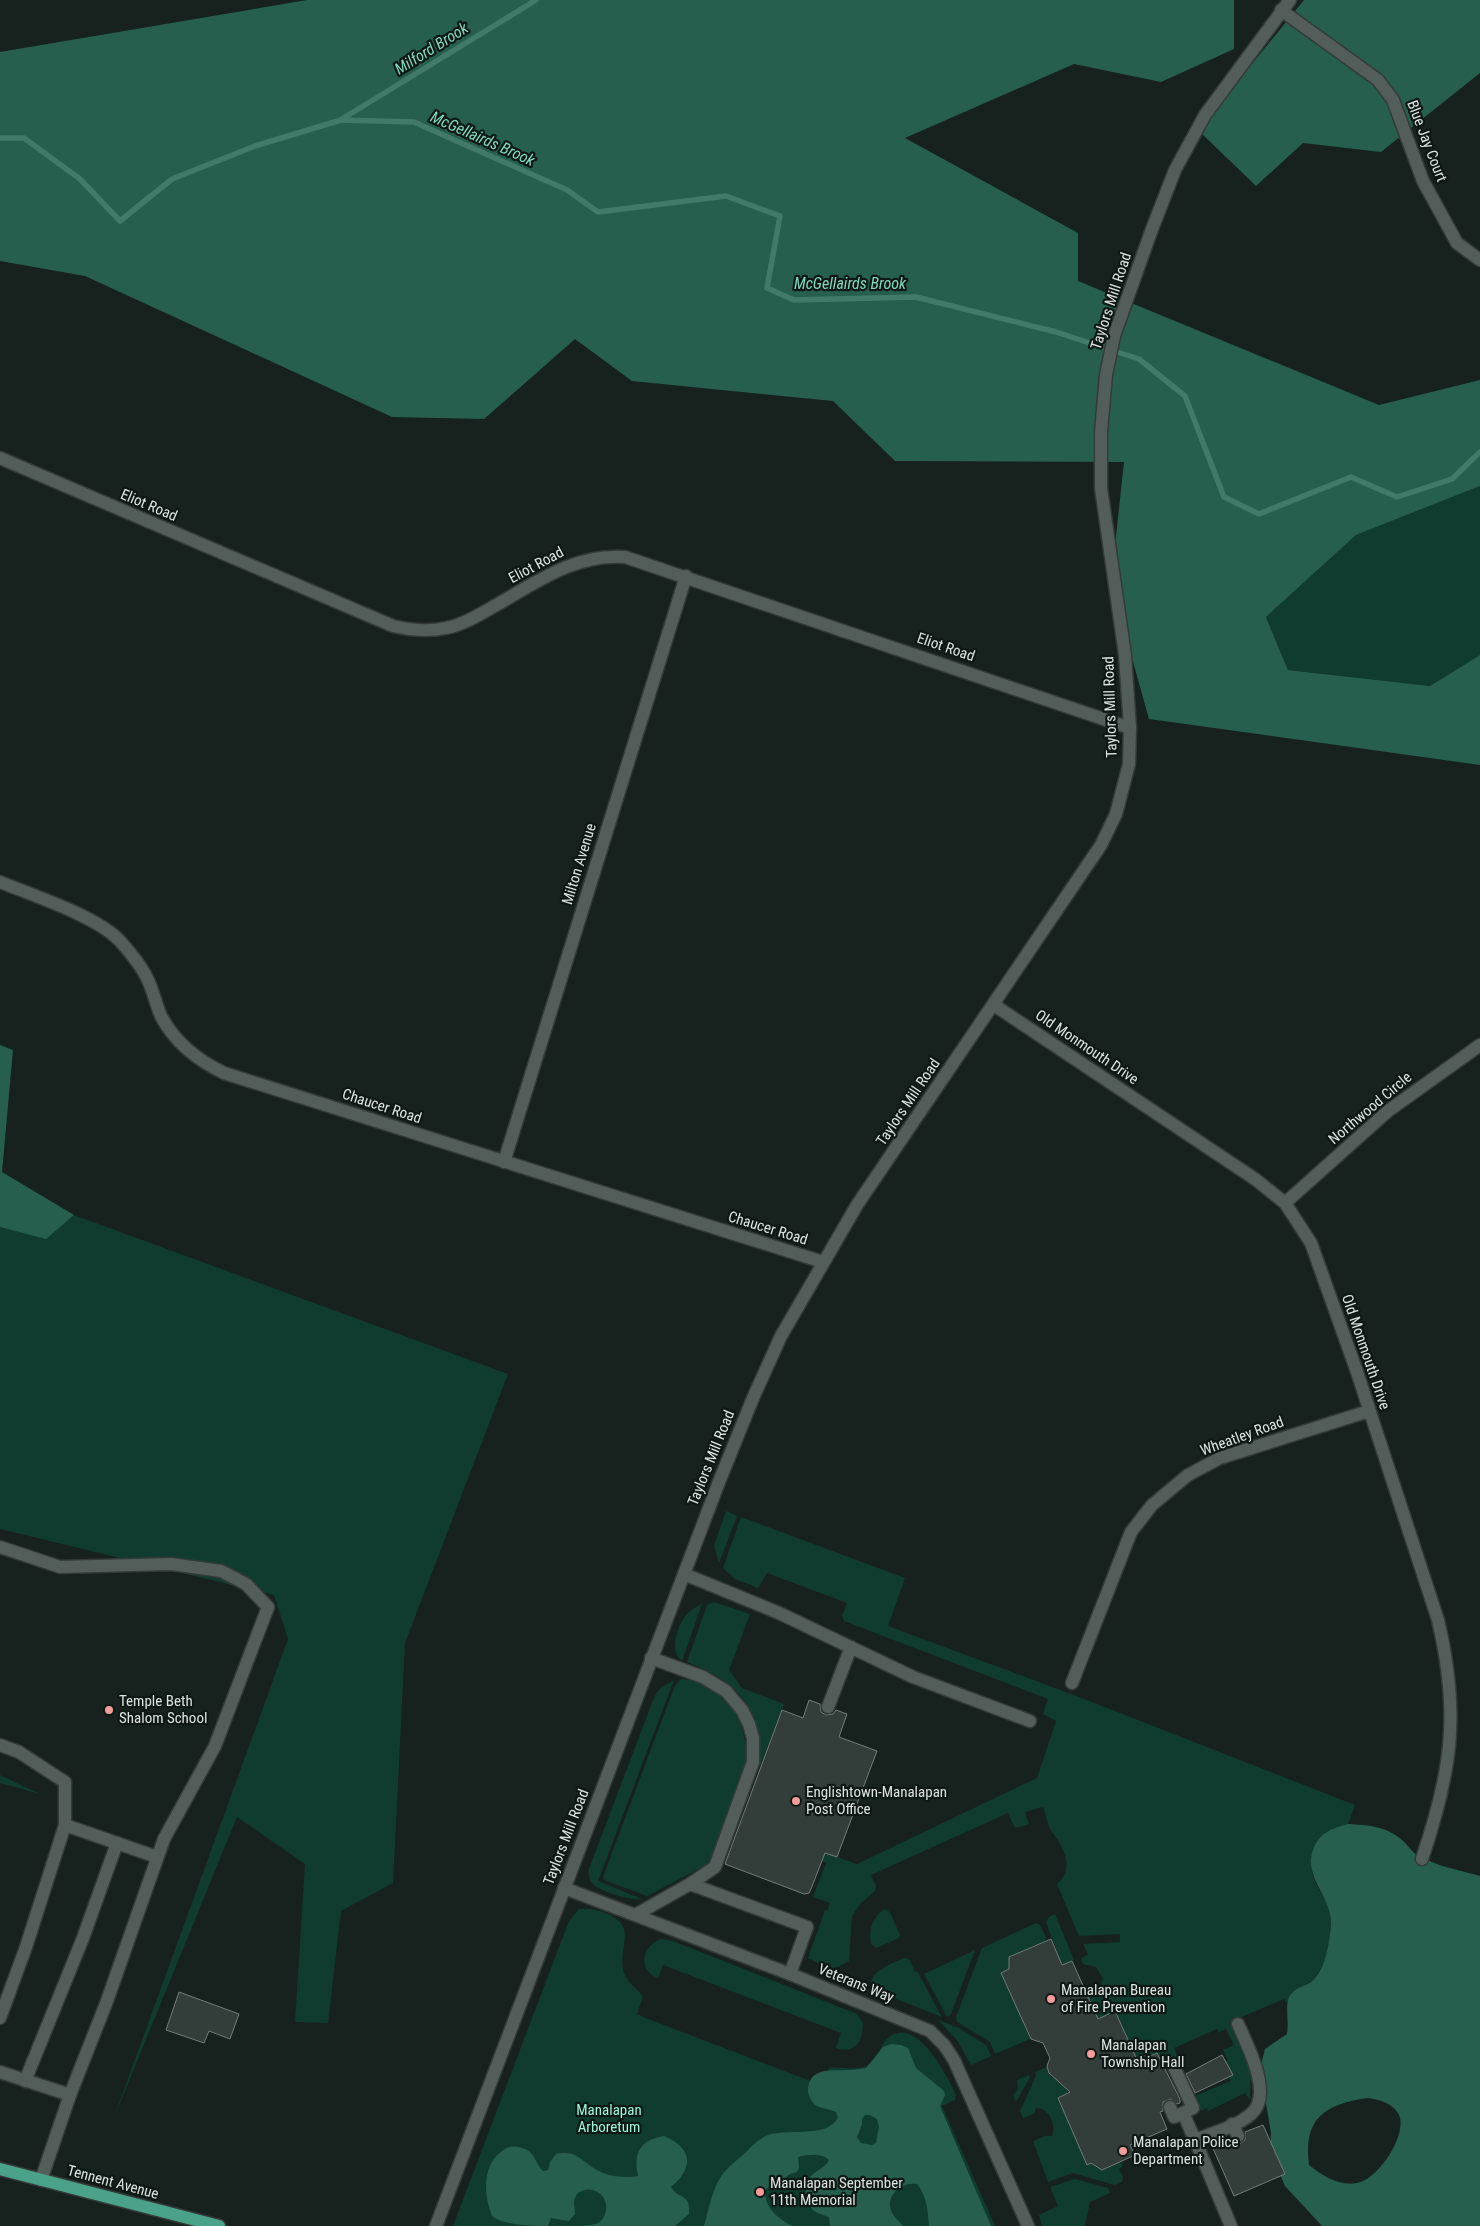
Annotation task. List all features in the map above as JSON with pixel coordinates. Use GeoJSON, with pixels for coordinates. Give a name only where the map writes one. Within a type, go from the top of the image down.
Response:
{"type":"FeatureCollection","features":[{"type":"Feature","properties":{"kind":"main road","name":"Tennent Avenue"},"geometry":{"type":"LineString","coordinates":[[0,2169],[218,2226]]}},
{"type":"Feature","properties":{"kind":"street","name":"Taylors Mill Road"},"geometry":{"type":"LineString","coordinates":[[436,2226],[651,1658],[753,1398],[781,1336],[857,1205],[994,1005],[1110,830],[1129,764],[1130,728],[1125,654],[1101,488],[1101,432],[1106,375],[1114,336],[1175,170],[1205,115],[1290,0]]}},
{"type":"Feature","properties":{"kind":"street","name":"Blue Jay Court"},"geometry":{"type":"LineString","coordinates":[[1281,10],[1378,80],[1393,100],[1423,182],[1457,243],[1480,260]]}},
{"type":"Feature","properties":{"kind":"street","name":"Eliot Road"},"geometry":{"type":"LineString","coordinates":[[0,458],[393,626],[405,629],[421,631],[446,628],[469,620],[565,566],[596,557],[625,557],[686,576],[1130,728]]}},
{"type":"Feature","properties":{"kind":"street","name":"Milton Avenue"},"geometry":{"type":"LineString","coordinates":[[504,1162],[686,576]]}},
{"type":"Feature","properties":{"kind":"street","name":"Chaucer Road"},"geometry":{"type":"LineString","coordinates":[[0,882],[94,921],[118,938],[137,961],[168,1028],[185,1048],[205,1064],[224,1073],[823,1262]]}},
{"type":"Feature","properties":{"kind":"street","name":"Old Monmouth Drive"},"geometry":{"type":"LineString","coordinates":[[994,1005],[1255,1179],[1285,1203],[1311,1243],[1438,1620],[1449,1678],[1452,1720],[1449,1759],[1439,1809],[1422,1859]]}},
{"type":"Feature","properties":{"kind":"street","name":"Northwood Circle"},"geometry":{"type":"LineString","coordinates":[[1285,1203],[1388,1111],[1480,1045]]}},
{"type":"Feature","properties":{"kind":"street","name":"Wheatley Road"},"geometry":{"type":"LineString","coordinates":[[1072,1683],[1131,1532],[1152,1505],[1188,1475],[1220,1458],[1369,1411]]}},
{"type":"Feature","properties":{"kind":"street"},"geometry":{"type":"LineString","coordinates":[[0,1546],[60,1567],[171,1564],[221,1571],[246,1584],[268,1607],[215,1746],[164,1839],[107,2001],[70,2095],[41,2180]]}},
{"type":"Feature","properties":{"kind":"street"},"geometry":{"type":"LineString","coordinates":[[684,1574],[771,1609],[913,1677],[1030,1721]]}},
{"type":"Feature","properties":{"kind":"street"},"geometry":{"type":"LineString","coordinates":[[828,1707],[851,1647]]}},
{"type":"Feature","properties":{"kind":"street"},"geometry":{"type":"LineString","coordinates":[[637,1914],[690,1884],[712,1870],[717,1864],[751,1772],[754,1752],[753,1738],[742,1710],[721,1687],[703,1677],[651,1658]]}},
{"type":"Feature","properties":{"kind":"street"},"geometry":{"type":"LineString","coordinates":[[0,1745],[19,1752],[65,1782],[65,1825],[26,1947],[0,2018]]}},
{"type":"Feature","properties":{"kind":"street"},"geometry":{"type":"LineString","coordinates":[[65,1825],[157,1857]]}},
{"type":"Feature","properties":{"kind":"street"},"geometry":{"type":"LineString","coordinates":[[25,2081],[83,1938],[117,1843]]}},
{"type":"Feature","properties":{"kind":"street"},"geometry":{"type":"LineString","coordinates":[[690,1884],[807,1928],[790,1974]]}},
{"type":"Feature","properties":{"kind":"street","name":"Veterans Way"},"geometry":{"type":"LineString","coordinates":[[564,1888],[637,1914],[921,2026],[937,2037],[949,2052],[958,2068],[1028,2226]]}},
{"type":"Feature","properties":{"kind":"street"},"geometry":{"type":"LineString","coordinates":[[1195,2140],[1235,2130],[1258,2104],[1257,2069],[1238,2024]]}},
{"type":"Feature","properties":{"kind":"street"},"geometry":{"type":"LineString","coordinates":[[0,2072],[70,2095]]}},
{"type":"Feature","properties":{"kind":"street"},"geometry":{"type":"LineString","coordinates":[[1170,2107],[1174,2116],[1193,2108],[1179,2089],[1173,2072]]}},
{"type":"Feature","properties":{"kind":"street"},"geometry":{"type":"LineString","coordinates":[[1182,2113],[1231,2226]]}},
{"type":"Feature","properties":{"kind":"green space"},"geometry":{"type":"Polygon","coordinates":[[[307,0],[1234,0],[1234,49],[1161,82],[1074,64],[905,138],[1078,233],[1078,281],[1379,405],[1480,380],[1480,486],[1356,535],[1266,617],[1288,670],[1430,686],[1480,655],[1480,765],[1149,719],[1111,583],[1124,462],[895,461],[833,401],[632,381],[575,339],[484,419],[392,417],[85,276],[0,261],[0,52],[307,0]]]}},
{"type":"Feature","properties":{"kind":"green space"},"geometry":{"type":"Polygon","coordinates":[[[1304,0],[1480,0],[1480,73],[1381,152],[1303,143],[1256,186],[1198,130],[1304,0]]]}},
{"type":"Feature","properties":{"kind":"green space"},"geometry":{"type":"Polygon","coordinates":[[[1480,486],[1480,655],[1430,686],[1288,670],[1266,617],[1356,535],[1480,486]]]}},
{"type":"Feature","properties":{"kind":"green space"},"geometry":{"type":"Polygon","coordinates":[[[0,1045],[13,1050],[2,1172],[74,1215],[46,1239],[0,1227],[0,1045]]]}},
{"type":"Feature","properties":{"kind":"green space"},"geometry":{"type":"Polygon","coordinates":[[[74,1215],[508,1374],[405,1643],[393,1883],[341,1911],[328,2023],[295,2022],[305,1864],[237,1817],[113,2120],[288,1639],[274,1595],[0,1529],[0,1227],[46,1238],[74,1215]]]}},
{"type":"Feature","properties":{"kind":"green space"},"geometry":{"type":"Polygon","coordinates":[[[726,1511],[737,1516],[719,1563],[714,1546],[726,1511]]]}},
{"type":"Feature","properties":{"kind":"green space"},"geometry":{"type":"Polygon","coordinates":[[[741,1517],[905,1578],[888,1626],[1079,1697],[1355,1805],[1348,1824],[1329,1832],[1320,1842],[1313,1855],[1313,1875],[1331,1912],[1327,1951],[1320,1970],[1315,1978],[1294,1991],[1287,2003],[1284,1999],[1230,2022],[1251,2072],[1250,2100],[1245,2093],[1208,2111],[1207,2108],[1201,2111],[1195,2096],[1231,2081],[1223,2062],[1228,2060],[1223,2050],[1234,2045],[1226,2029],[1219,2032],[1217,2029],[1174,2048],[1178,2059],[1163,2066],[1157,2053],[1138,2062],[1115,2011],[1098,2019],[1089,1998],[1099,1991],[1103,1978],[1096,1967],[1083,1964],[1081,1958],[1088,1955],[1083,1944],[1120,1942],[1120,1934],[1079,1936],[1057,1884],[1066,1872],[1066,1858],[1064,1851],[1049,1827],[1043,1807],[1025,1812],[1029,1824],[1015,1828],[1008,1813],[871,1875],[876,1886],[875,1891],[860,1904],[852,1916],[849,1961],[833,1970],[808,1958],[825,1910],[827,1911],[830,1903],[813,1897],[826,1863],[822,1861],[825,1853],[857,1864],[1037,1778],[1056,1721],[1043,1714],[1048,1699],[844,1621],[842,1616],[847,1603],[767,1573],[758,1588],[735,1579],[723,1568],[741,1517]]]}},
{"type":"Feature","properties":{"kind":"green space"},"geometry":{"type":"Polygon","coordinates":[[[714,1602],[750,1614],[729,1670],[742,1688],[784,1704],[760,1767],[756,1728],[744,1700],[722,1679],[687,1662],[707,1605],[714,1602]]]}},
{"type":"Feature","properties":{"kind":"green space"},"geometry":{"type":"Polygon","coordinates":[[[702,1604],[682,1661],[678,1656],[675,1644],[678,1630],[688,1613],[702,1604]]]}},
{"type":"Feature","properties":{"kind":"green space"},"geometry":{"type":"Polygon","coordinates":[[[681,1679],[710,1687],[731,1706],[743,1733],[747,1763],[710,1863],[647,1896],[604,1880],[603,1877],[674,1688],[681,1679]]]}},
{"type":"Feature","properties":{"kind":"green space"},"geometry":{"type":"Polygon","coordinates":[[[674,1680],[598,1881],[642,1899],[609,1893],[593,1884],[589,1877],[589,1869],[655,1695],[661,1688],[674,1680]]]}},
{"type":"Feature","properties":{"kind":"green space"},"geometry":{"type":"Polygon","coordinates":[[[0,1775],[40,1794],[0,1783],[0,1775]]]}},
{"type":"Feature","properties":{"kind":"green space"},"geometry":{"type":"Polygon","coordinates":[[[1348,1824],[1384,1829],[1397,1836],[1424,1859],[1480,1876],[1480,2226],[1322,2226],[1285,2186],[1270,2150],[1271,2133],[1262,2079],[1262,2061],[1265,2049],[1287,2034],[1287,2004],[1289,1997],[1316,1977],[1326,1956],[1331,1925],[1330,1915],[1328,1906],[1315,1879],[1311,1860],[1313,1850],[1322,1835],[1348,1824]],[[1368,2098],[1340,2104],[1329,2109],[1320,2116],[1314,2125],[1308,2149],[1309,2165],[1337,2182],[1350,2184],[1365,2180],[1382,2165],[1396,2143],[1401,2121],[1398,2113],[1392,2106],[1384,2102],[1368,2098]]]}},
{"type":"Feature","properties":{"kind":"green space","name":"Manalapan Arboretum"},"geometry":{"type":"Polygon","coordinates":[[[579,1909],[606,1913],[622,1925],[625,1932],[622,1964],[624,1973],[630,1983],[643,1996],[637,2014],[643,2017],[821,2085],[829,2068],[858,2068],[868,2065],[874,2060],[888,2038],[899,2033],[909,2034],[920,2041],[930,2051],[946,2075],[956,2095],[955,2100],[942,2106],[995,2226],[453,2226],[569,1921],[579,1909]]]}},
{"type":"Feature","properties":{"kind":"green space"},"geometry":{"type":"Polygon","coordinates":[[[884,1909],[890,1912],[900,1935],[899,1938],[876,1948],[871,1944],[871,1929],[876,1916],[884,1909]]]}},
{"type":"Feature","properties":{"kind":"green space"},"geometry":{"type":"Polygon","coordinates":[[[1055,1914],[1074,1960],[1062,1965],[1046,1922],[1049,1917],[1055,1914]]]}},
{"type":"Feature","properties":{"kind":"green space"},"geometry":{"type":"Polygon","coordinates":[[[1036,1923],[1040,1925],[1046,1937],[1045,1941],[1011,1956],[1016,1966],[1001,1973],[1030,2039],[995,2054],[990,2042],[957,2022],[956,2017],[982,1948],[1036,1923]]]}},
{"type":"Feature","properties":{"kind":"green space"},"geometry":{"type":"Polygon","coordinates":[[[662,1939],[673,1941],[857,2014],[863,2024],[863,2030],[857,2045],[848,2049],[836,2048],[841,2033],[663,1965],[658,1978],[651,1975],[645,1964],[646,1952],[650,1946],[662,1939]]]}},
{"type":"Feature","properties":{"kind":"green space"},"geometry":{"type":"Polygon","coordinates":[[[975,1950],[951,2014],[947,2017],[924,1974],[975,1950]]]}},
{"type":"Feature","properties":{"kind":"green space"},"geometry":{"type":"Polygon","coordinates":[[[904,1958],[909,1959],[915,1972],[917,1971],[942,2017],[871,1989],[873,1977],[881,1969],[904,1958]]]}},
{"type":"Feature","properties":{"kind":"green space"},"geometry":{"type":"Polygon","coordinates":[[[938,2020],[959,2028],[986,2045],[991,2056],[971,2065],[957,2040],[938,2020]]]}},
{"type":"Feature","properties":{"kind":"green space"},"geometry":{"type":"Polygon","coordinates":[[[891,2044],[908,2048],[916,2068],[944,2091],[945,2095],[940,2106],[991,2226],[929,2226],[923,2194],[917,2184],[908,2184],[895,2192],[890,2201],[892,2212],[903,2226],[830,2226],[829,2217],[811,2208],[806,2193],[809,2179],[829,2160],[823,2156],[806,2155],[798,2157],[799,2168],[797,2172],[788,2175],[779,2186],[772,2185],[766,2189],[765,2195],[769,2207],[782,2220],[793,2226],[704,2226],[713,2193],[722,2175],[757,2142],[766,2136],[774,2134],[816,2131],[833,2124],[838,2117],[836,2112],[817,2106],[809,2095],[809,2083],[812,2077],[828,2071],[866,2068],[883,2047],[891,2044]],[[865,2115],[862,2119],[862,2125],[857,2137],[861,2143],[872,2145],[876,2143],[879,2127],[877,2119],[870,2115],[865,2115]]]}},
{"type":"Feature","properties":{"kind":"green space"},"geometry":{"type":"Polygon","coordinates":[[[1047,2067],[1051,2077],[1063,2081],[1068,2093],[1058,2098],[1087,2165],[1099,2160],[1098,2167],[1103,2169],[1121,2161],[1123,2166],[1119,2169],[1123,2177],[1122,2182],[1115,2185],[1073,2173],[1048,2182],[1033,2141],[1045,2136],[1052,2136],[1052,2121],[1042,2109],[1036,2108],[1034,2114],[1023,2118],[1020,2111],[1036,2076],[1035,2072],[1047,2067]]]}},
{"type":"Feature","properties":{"kind":"green space"},"geometry":{"type":"Polygon","coordinates":[[[1029,2075],[1030,2077],[1016,2102],[1013,2095],[1018,2090],[1017,2080],[1029,2075]]]}},
{"type":"Feature","properties":{"kind":"green space"},"geometry":{"type":"Polygon","coordinates":[[[664,2136],[681,2146],[687,2159],[684,2173],[671,2187],[688,2202],[689,2214],[675,2226],[582,2226],[598,2223],[606,2212],[606,2202],[603,2196],[592,2190],[580,2192],[576,2196],[574,2202],[575,2214],[569,2221],[551,2218],[548,2226],[511,2224],[492,2216],[487,2198],[486,2179],[492,2162],[497,2155],[507,2148],[516,2146],[527,2150],[532,2154],[543,2171],[548,2170],[550,2162],[556,2154],[570,2153],[608,2175],[633,2177],[638,2176],[637,2161],[640,2149],[649,2141],[664,2136]]]}},
{"type":"Feature","properties":{"kind":"green space"},"geometry":{"type":"Polygon","coordinates":[[[1075,2179],[1108,2188],[1110,2193],[1090,2202],[1085,2226],[1042,2226],[1039,2215],[1058,2206],[1050,2187],[1075,2179]]]}},
{"type":"Feature","properties":{"kind":"building","name":"Englishtown-Manalapan Post Office"},"geometry":{"type":"Polygon","coordinates":[[[809,1700],[820,1704],[821,1712],[826,1715],[833,1714],[836,1710],[847,1714],[839,1737],[877,1751],[837,1857],[825,1853],[809,1893],[804,1894],[725,1864],[782,1710],[803,1718],[809,1700]]]}},
{"type":"Feature","properties":{"kind":"building","name":"Manalapan Township Hall"},"geometry":{"type":"Polygon","coordinates":[[[1051,1939],[1062,1965],[1072,1961],[1098,2019],[1115,2011],[1138,2062],[1157,2053],[1180,2099],[1180,2103],[1177,2104],[1171,2099],[1163,2102],[1163,2111],[1160,2112],[1167,2129],[1130,2145],[1135,2155],[1102,2170],[1091,2163],[1087,2165],[1058,2098],[1070,2092],[1049,2073],[1047,2066],[1050,2058],[1043,2043],[1031,2039],[1001,1973],[1009,1969],[1009,1957],[1051,1939]]]}},
{"type":"Feature","properties":{"kind":"building"},"geometry":{"type":"Polygon","coordinates":[[[179,1992],[239,2014],[230,2039],[209,2031],[204,2043],[166,2030],[179,1992]]]}},
{"type":"Feature","properties":{"kind":"building"},"geometry":{"type":"Polygon","coordinates":[[[1222,2055],[1233,2075],[1195,2093],[1186,2074],[1222,2055]]]}},
{"type":"Feature","properties":{"kind":"building"},"geometry":{"type":"Polygon","coordinates":[[[1263,2125],[1285,2174],[1234,2196],[1212,2146],[1230,2139],[1234,2143],[1241,2143],[1245,2140],[1245,2132],[1263,2125]]]}},
{"type":"Feature","properties":{"kind":"waterway","name":"Milford Brook"},"geometry":{"type":"LineString","coordinates":[[342,119],[536,0]]}},
{"type":"Feature","properties":{"kind":"waterway","name":"McGellairds Brook"},"geometry":{"type":"LineString","coordinates":[[0,138],[24,138],[80,179],[120,221],[172,179],[255,146],[341,120],[414,122],[567,190],[598,212],[726,196],[780,216],[767,288],[794,300],[916,297],[1056,332],[1139,359],[1185,396],[1224,497],[1259,514],[1351,477],[1397,497],[1452,479],[1480,452]]}},
{"type":"Feature","properties":{"kind":"place","name":"Temple Beth Shalom School"},"geometry":{"type":"Point","coordinates":[109,1710]}},
{"type":"Feature","properties":{"kind":"place","name":"Englishtown-Manalapan Post Office"},"geometry":{"type":"Point","coordinates":[796,1801]}},
{"type":"Feature","properties":{"kind":"place","name":"Manalapan Bureau of Fire Prevention"},"geometry":{"type":"Point","coordinates":[1051,1999]}},
{"type":"Feature","properties":{"kind":"place","name":"Manalapan Township Hall"},"geometry":{"type":"Point","coordinates":[1091,2054]}},
{"type":"Feature","properties":{"kind":"place","name":"Manalapan Police Department"},"geometry":{"type":"Point","coordinates":[1123,2151]}},
{"type":"Feature","properties":{"kind":"place","name":"Manalapan September 11th Memorial"},"geometry":{"type":"Point","coordinates":[760,2192]}}]}
